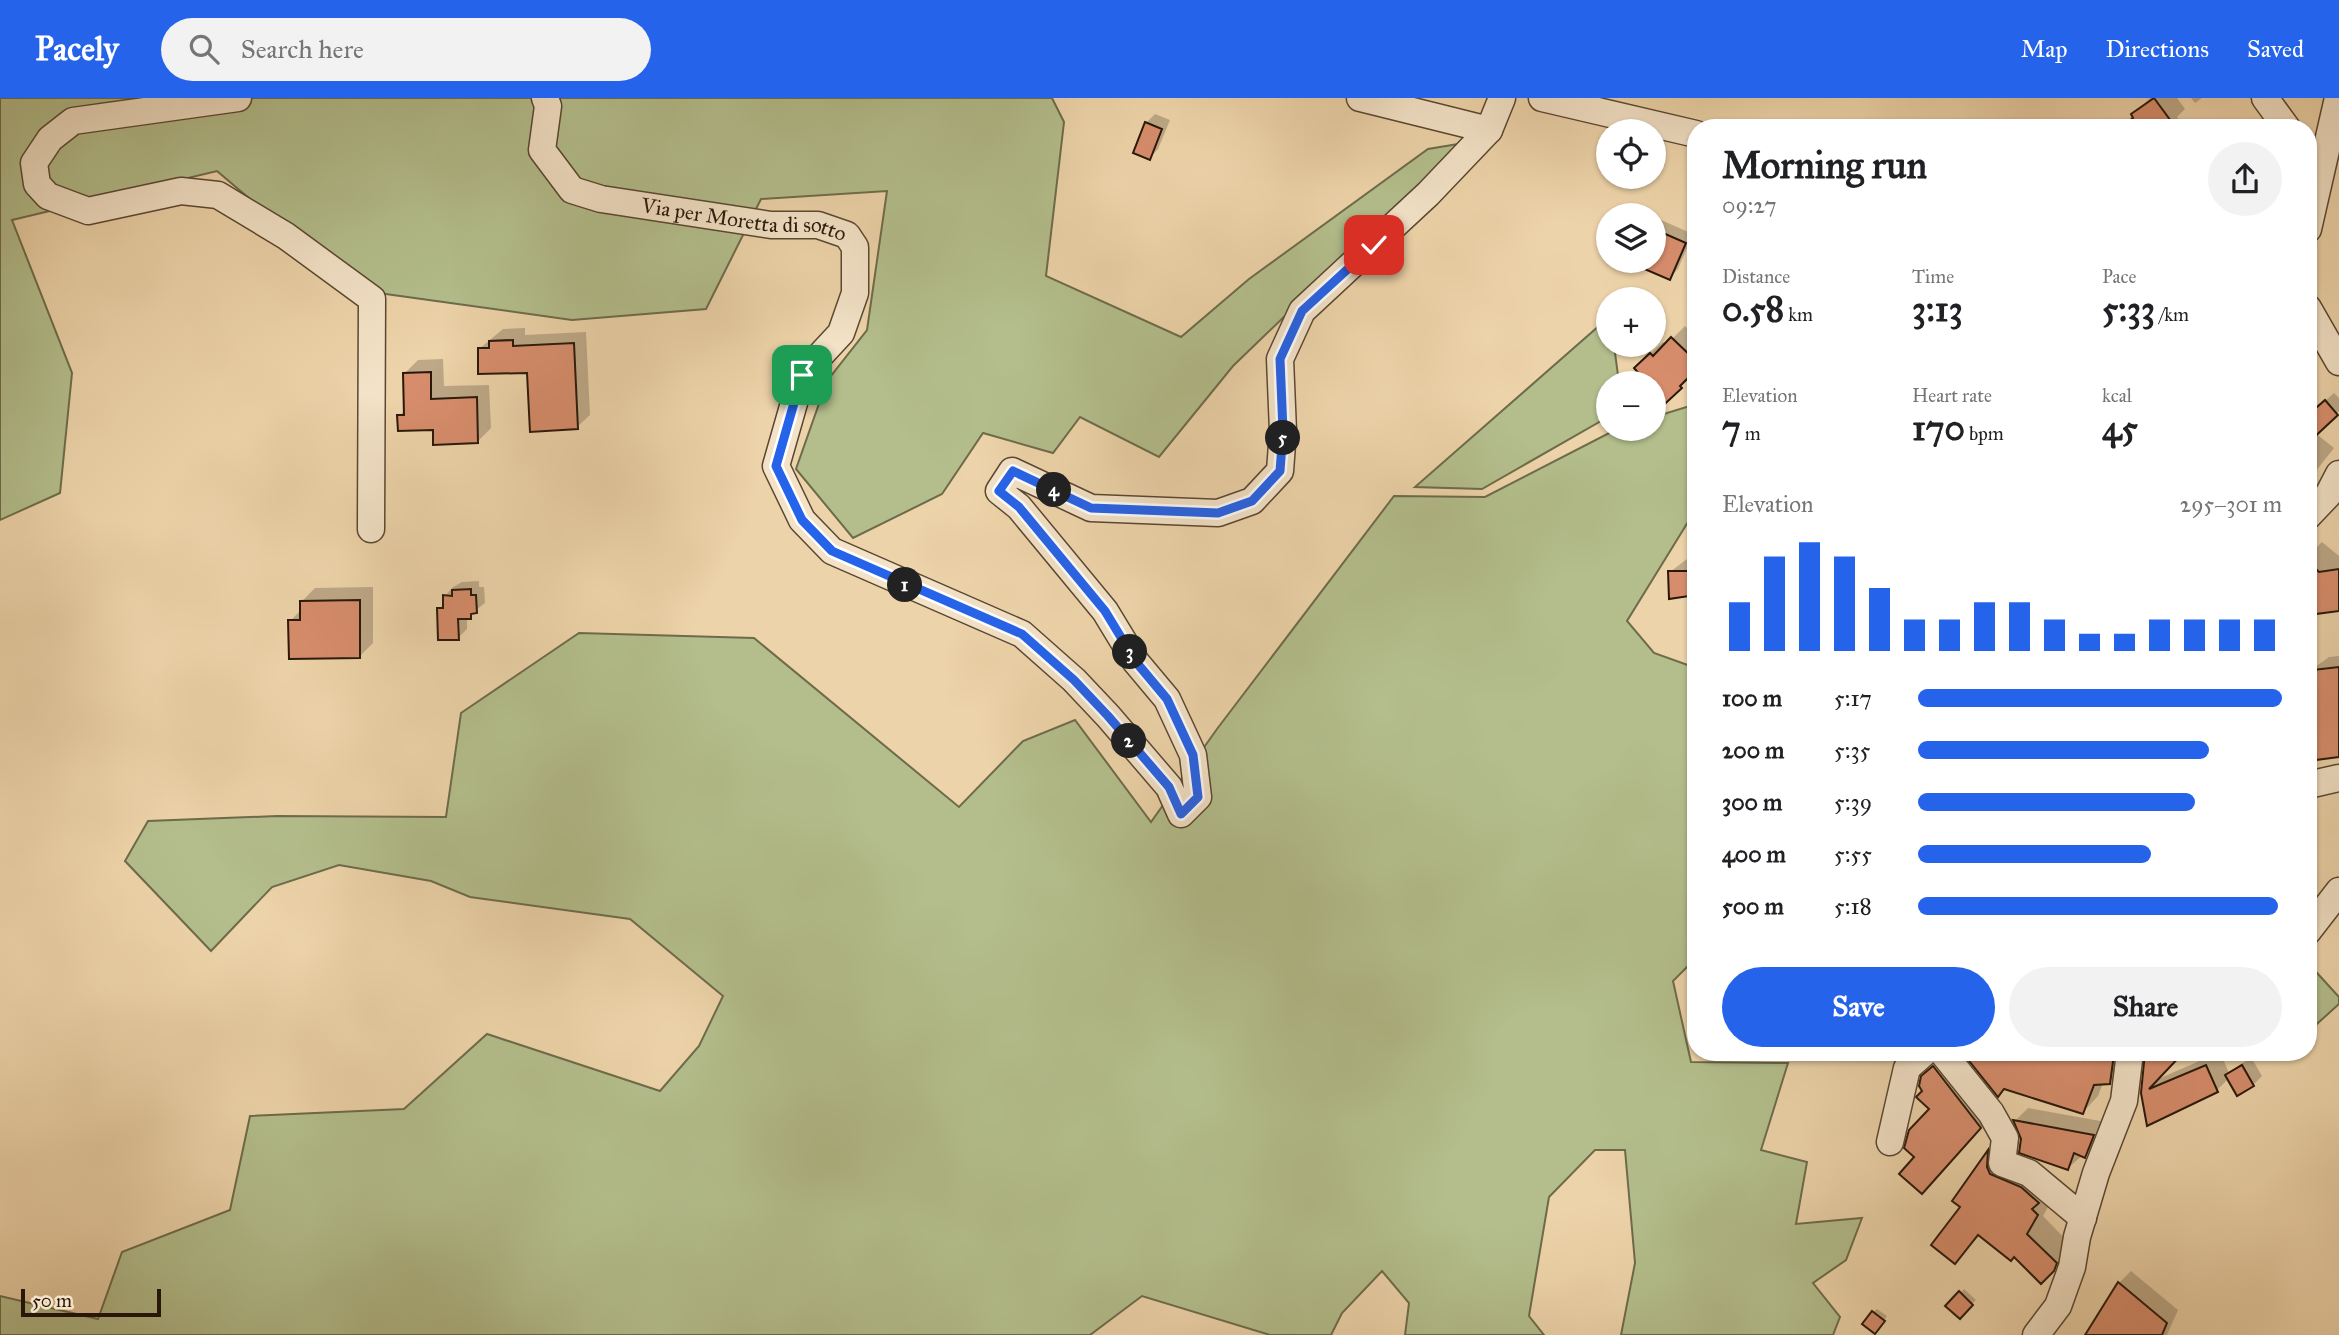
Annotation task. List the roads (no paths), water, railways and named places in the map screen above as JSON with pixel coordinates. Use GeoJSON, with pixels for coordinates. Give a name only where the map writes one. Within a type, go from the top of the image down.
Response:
{"type":"FeatureCollection","features":[{"type":"Feature","properties":{"kind":"street"},"geometry":{"type":"LineString","coordinates":[[238,98],[73,121],[50,139],[34,163],[37,184],[48,197],[88,211],[181,191],[218,195],[286,236],[372,299],[371,528]]}},
{"type":"Feature","properties":{"kind":"street","name":"Via per Moretta di sotto"},"geometry":{"type":"LineString","coordinates":[[545,98],[548,106],[542,150],[572,190],[601,199],[771,225],[818,225],[847,235],[855,247],[855,293],[841,333],[802,375],[776,466],[802,520],[832,551],[1022,634],[1074,680],[1108,716],[1169,787],[1181,814],[1198,797],[1193,755],[1167,699],[1136,662],[1105,611],[1019,507],[999,491],[1013,471],[1091,508],[1218,513],[1252,501],[1280,471],[1283,431],[1280,359],[1302,311],[1428,194],[1489,130],[1502,98]]}},
{"type":"Feature","properties":{"kind":"street"},"geometry":{"type":"LineString","coordinates":[[1360,98],[1489,130]]}},
{"type":"Feature","properties":{"kind":"street"},"geometry":{"type":"LineString","coordinates":[[1542,98],[1687,132]]}},
{"type":"Feature","properties":{"kind":"street"},"geometry":{"type":"LineString","coordinates":[[2265,98],[2280,119]]}},
{"type":"Feature","properties":{"kind":"street"},"geometry":{"type":"LineString","coordinates":[[2317,157],[2338,98]]}},
{"type":"Feature","properties":{"kind":"street"},"geometry":{"type":"LineString","coordinates":[[2317,324],[2339,362]]}},
{"type":"Feature","properties":{"kind":"street"},"geometry":{"type":"LineString","coordinates":[[2317,507],[2328,495],[2339,474]]}},
{"type":"Feature","properties":{"kind":"street"},"geometry":{"type":"LineString","coordinates":[[2317,783],[2339,778]]}},
{"type":"Feature","properties":{"kind":"street"},"geometry":{"type":"LineString","coordinates":[[2317,919],[2339,891]]}},
{"type":"Feature","properties":{"kind":"street"},"geometry":{"type":"LineString","coordinates":[[1890,1142],[1907,1068],[1915,1061]]}},
{"type":"Feature","properties":{"kind":"street"},"geometry":{"type":"LineString","coordinates":[[1949,1061],[1991,1113],[2005,1138],[2002,1163],[2029,1173],[2083,1218]]}},
{"type":"Feature","properties":{"kind":"street"},"geometry":{"type":"LineString","coordinates":[[2036,1335],[2057,1306],[2072,1267],[2096,1172],[2124,1101],[2129,1061]]}}]}
